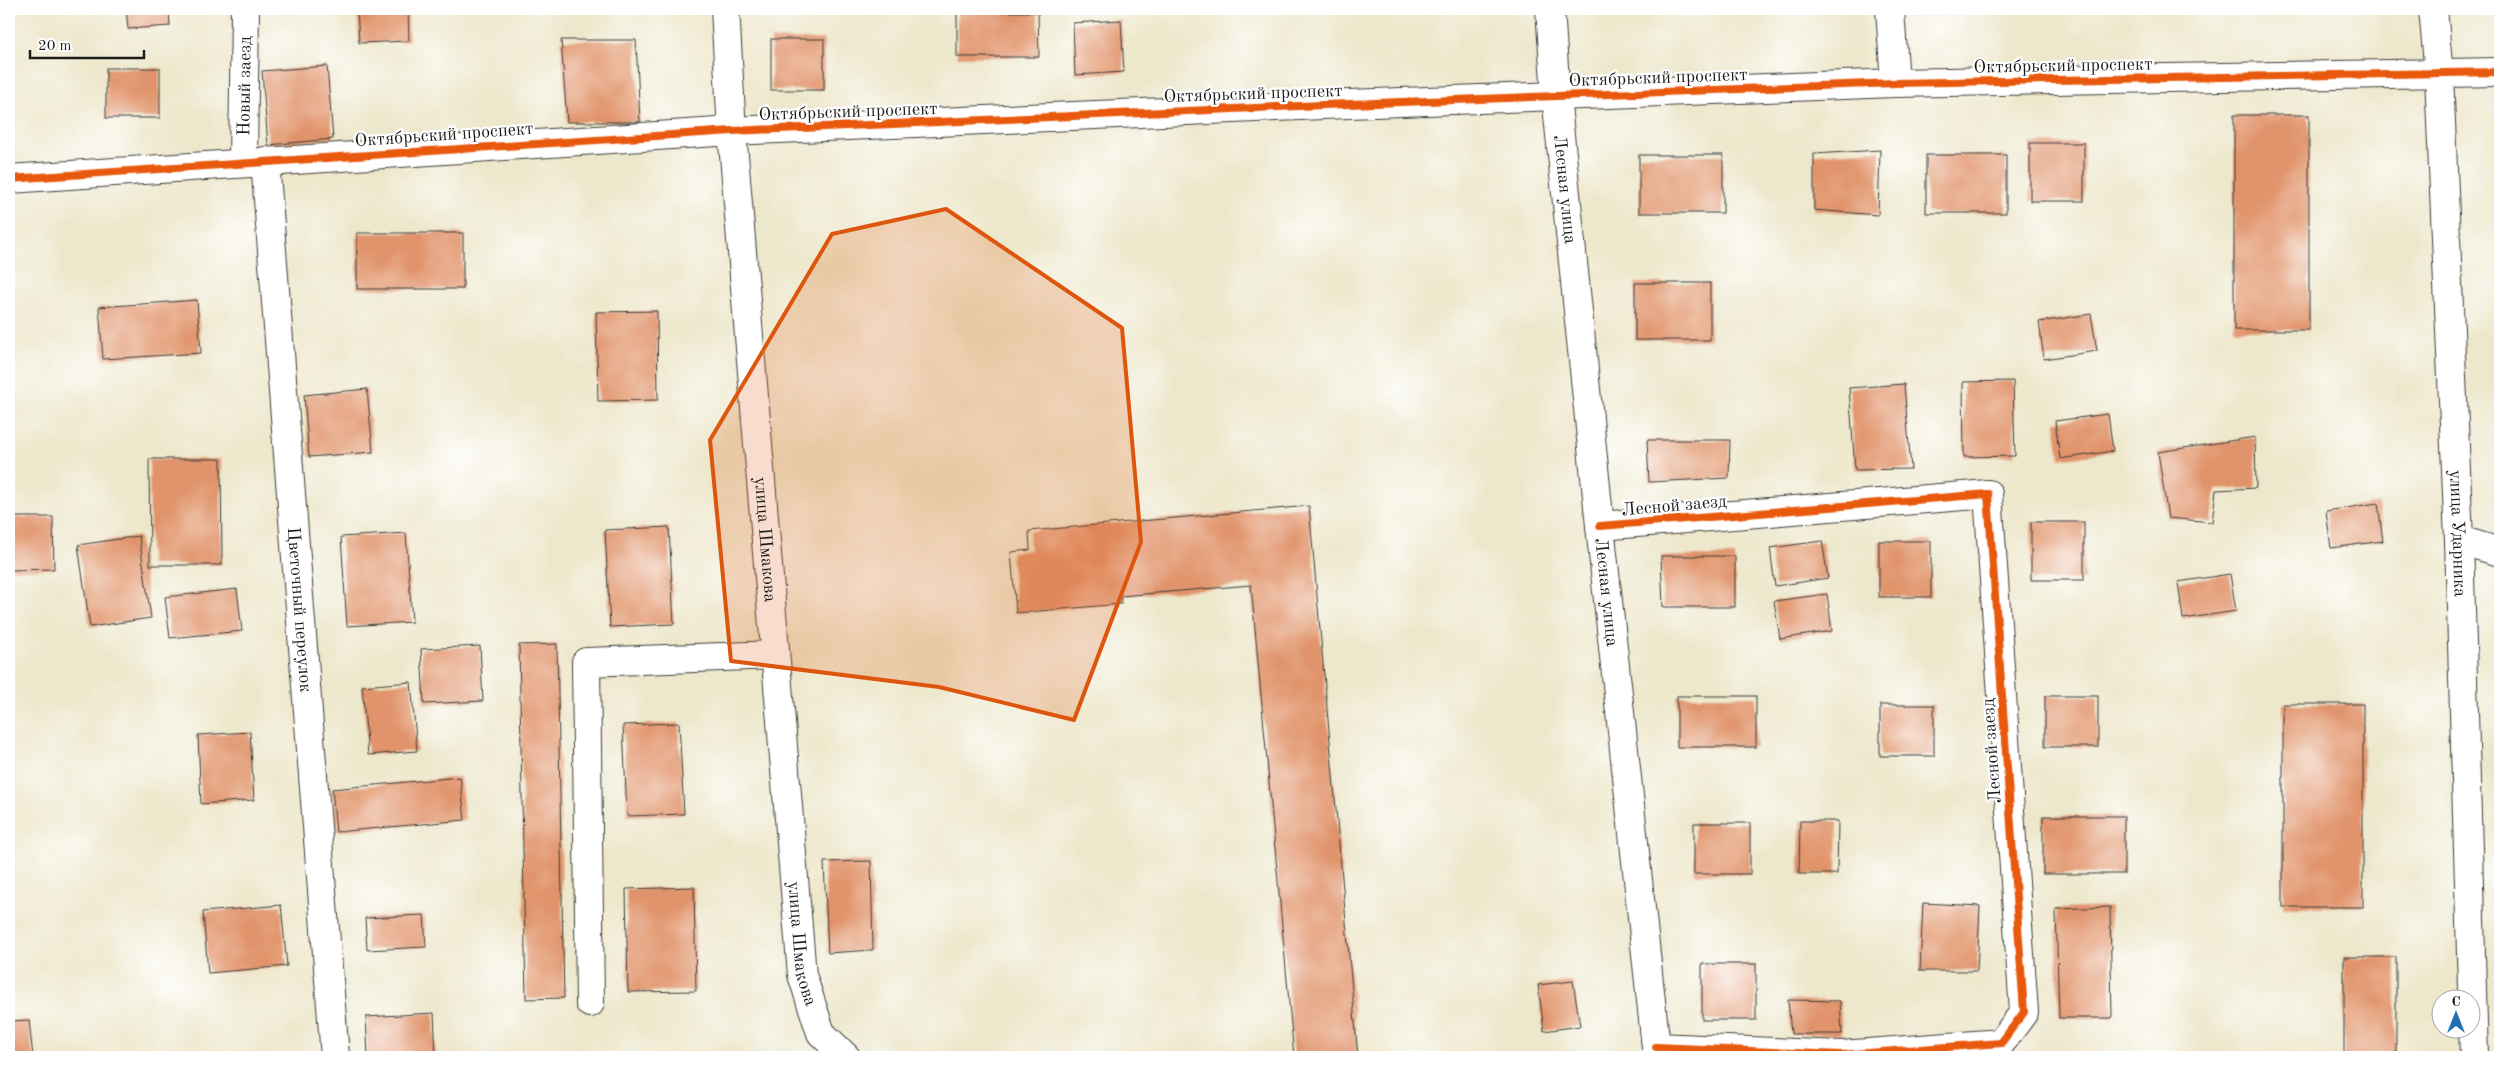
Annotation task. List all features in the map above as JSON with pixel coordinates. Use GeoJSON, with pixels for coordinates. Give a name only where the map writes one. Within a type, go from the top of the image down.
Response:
{"type":"FeatureCollection","features":[{"type":"Feature","properties":{"kind":"street","name":"Новый заезд"},"geometry":{"type":"LineString","coordinates":[[245,9],[254,162]]}},
{"type":"Feature","properties":{"kind":"street","name":"улица Шмакова"},"geometry":{"type":"LineString","coordinates":[[725,9],[732,130],[802,975],[821,1033],[834,1051]]}},
{"type":"Feature","properties":{"kind":"street","name":"Лесная улица"},"geometry":{"type":"LineString","coordinates":[[1550,9],[1556,96],[1656,1052]]}},
{"type":"Feature","properties":{"kind":"street"},"geometry":{"type":"LineString","coordinates":[[1890,9],[1895,83]]}},
{"type":"Feature","properties":{"kind":"street","name":"улица Ударника"},"geometry":{"type":"LineString","coordinates":[[2432,9],[2439,74],[2459,540],[2474,1057]]}},
{"type":"Feature","properties":{"kind":"street","name":"Октябрьский проспект"},"geometry":{"type":"LineString","coordinates":[[9,179],[732,130],[1895,83],[2500,72]]}},
{"type":"Feature","properties":{"kind":"street","name":"Цветочный переулок"},"geometry":{"type":"LineString","coordinates":[[254,162],[335,1057]]}},
{"type":"Feature","properties":{"kind":"street","name":"Лесной заезд"},"geometry":{"type":"LineString","coordinates":[[1600,526],[1988,494],[2024,1012],[2001,1043],[1841,1055],[1656,1052]]}},
{"type":"Feature","properties":{"kind":"street"},"geometry":{"type":"LineString","coordinates":[[2459,540],[2500,552]]}},
{"type":"Feature","properties":{"kind":"street"},"geometry":{"type":"LineString","coordinates":[[590,1003],[586,662],[776,655]]}},
{"type":"Feature","properties":{"kind":"highlighted area"},"geometry":{"type":"Polygon","coordinates":[[[946,209],[1122,328],[1141,542],[1074,720],[939,687],[731,661],[710,440],[832,234],[946,209]]]}},
{"type":"Feature","properties":{"kind":"building"},"geometry":{"type":"Polygon","coordinates":[[[126,9],[169,9],[170,26],[128,29],[126,9]]]}},
{"type":"Feature","properties":{"kind":"building"},"geometry":{"type":"Polygon","coordinates":[[[357,9],[408,9],[409,41],[359,43],[357,9]]]}},
{"type":"Feature","properties":{"kind":"building"},"geometry":{"type":"Polygon","coordinates":[[[1626,9],[1809,9],[1809,12],[1626,12],[1626,9]]]}},
{"type":"Feature","properties":{"kind":"building"},"geometry":{"type":"Polygon","coordinates":[[[957,12],[1038,12],[1039,57],[957,57],[957,12]]]}},
{"type":"Feature","properties":{"kind":"building"},"geometry":{"type":"Polygon","coordinates":[[[1121,20],[1124,72],[1075,75],[1073,23],[1121,20]]]}},
{"type":"Feature","properties":{"kind":"building"},"geometry":{"type":"Polygon","coordinates":[[[771,39],[824,39],[824,90],[771,90],[771,39]]]}},
{"type":"Feature","properties":{"kind":"building"},"geometry":{"type":"Polygon","coordinates":[[[561,40],[636,40],[640,122],[567,122],[561,40]]]}},
{"type":"Feature","properties":{"kind":"building"},"geometry":{"type":"Polygon","coordinates":[[[327,66],[333,139],[268,145],[262,71],[327,66]]]}},
{"type":"Feature","properties":{"kind":"building"},"geometry":{"type":"Polygon","coordinates":[[[106,68],[160,68],[160,118],[106,118],[106,68]]]}},
{"type":"Feature","properties":{"kind":"building"},"geometry":{"type":"Polygon","coordinates":[[[2234,115],[2309,115],[2309,330],[2234,330],[2234,115]]]}},
{"type":"Feature","properties":{"kind":"building"},"geometry":{"type":"Polygon","coordinates":[[[2030,143],[2084,143],[2084,201],[2030,201],[2030,143]]]}},
{"type":"Feature","properties":{"kind":"building"},"geometry":{"type":"Polygon","coordinates":[[[1880,150],[1878,215],[1814,210],[1814,154],[1880,150]]]}},
{"type":"Feature","properties":{"kind":"building"},"geometry":{"type":"Polygon","coordinates":[[[1639,155],[1723,155],[1723,213],[1639,213],[1639,155]]]}},
{"type":"Feature","properties":{"kind":"building"},"geometry":{"type":"Polygon","coordinates":[[[1926,155],[2006,155],[2006,213],[1926,213],[1926,155]]]}},
{"type":"Feature","properties":{"kind":"building"},"geometry":{"type":"Polygon","coordinates":[[[357,233],[463,233],[463,289],[357,289],[357,233]]]}},
{"type":"Feature","properties":{"kind":"building"},"geometry":{"type":"Polygon","coordinates":[[[1635,283],[1710,283],[1710,340],[1635,340],[1635,283]]]}},
{"type":"Feature","properties":{"kind":"building"},"geometry":{"type":"Polygon","coordinates":[[[197,300],[201,353],[103,359],[99,307],[197,300]]]}},
{"type":"Feature","properties":{"kind":"building"},"geometry":{"type":"Polygon","coordinates":[[[657,311],[658,400],[598,401],[596,312],[657,311]]]}},
{"type":"Feature","properties":{"kind":"building"},"geometry":{"type":"Polygon","coordinates":[[[2091,314],[2097,351],[2044,359],[2039,322],[2091,314]]]}},
{"type":"Feature","properties":{"kind":"building"},"geometry":{"type":"Polygon","coordinates":[[[2013,381],[2015,456],[1964,457],[1963,382],[2013,381]]]}},
{"type":"Feature","properties":{"kind":"building"},"geometry":{"type":"Polygon","coordinates":[[[1904,384],[1911,469],[1855,470],[1849,388],[1904,384]]]}},
{"type":"Feature","properties":{"kind":"building"},"geometry":{"type":"Polygon","coordinates":[[[367,389],[373,452],[309,457],[304,395],[367,389]]]}},
{"type":"Feature","properties":{"kind":"building"},"geometry":{"type":"Polygon","coordinates":[[[2108,414],[2113,451],[2060,459],[2055,421],[2108,414]]]}},
{"type":"Feature","properties":{"kind":"building"},"geometry":{"type":"Polygon","coordinates":[[[2255,437],[2256,488],[2216,490],[2212,522],[2168,518],[2158,452],[2255,437]]]}},
{"type":"Feature","properties":{"kind":"building"},"geometry":{"type":"Polygon","coordinates":[[[1647,440],[1730,440],[1729,478],[1649,482],[1647,440]]]}},
{"type":"Feature","properties":{"kind":"building"},"geometry":{"type":"Polygon","coordinates":[[[149,459],[221,459],[222,565],[150,565],[149,459]]]}},
{"type":"Feature","properties":{"kind":"building"},"geometry":{"type":"Polygon","coordinates":[[[2378,503],[2383,541],[2331,548],[2326,511],[2378,503]]]}},
{"type":"Feature","properties":{"kind":"building"},"geometry":{"type":"Polygon","coordinates":[[[1309,506],[1358,1057],[1294,1057],[1251,585],[1121,596],[1121,604],[1016,613],[1011,552],[1030,550],[1029,531],[1309,506]]]}},
{"type":"Feature","properties":{"kind":"building"},"geometry":{"type":"Polygon","coordinates":[[[9,517],[53,517],[54,569],[9,570],[9,517]]]}},
{"type":"Feature","properties":{"kind":"building"},"geometry":{"type":"Polygon","coordinates":[[[2031,522],[2084,522],[2084,580],[2031,580],[2031,522]]]}},
{"type":"Feature","properties":{"kind":"building"},"geometry":{"type":"Polygon","coordinates":[[[669,527],[674,624],[610,627],[605,530],[669,527]]]}},
{"type":"Feature","properties":{"kind":"building"},"geometry":{"type":"Polygon","coordinates":[[[406,533],[412,622],[347,626],[341,537],[406,533]]]}},
{"type":"Feature","properties":{"kind":"building"},"geometry":{"type":"Polygon","coordinates":[[[139,536],[151,618],[90,627],[78,545],[139,536]]]}},
{"type":"Feature","properties":{"kind":"building"},"geometry":{"type":"Polygon","coordinates":[[[1822,541],[1828,578],[1775,586],[1770,548],[1822,541]]]}},
{"type":"Feature","properties":{"kind":"building"},"geometry":{"type":"Polygon","coordinates":[[[1879,541],[1931,541],[1931,597],[1879,597],[1879,541]]]}},
{"type":"Feature","properties":{"kind":"building"},"geometry":{"type":"Polygon","coordinates":[[[1661,556],[1735,556],[1735,607],[1663,607],[1661,556]]]}},
{"type":"Feature","properties":{"kind":"building"},"geometry":{"type":"Polygon","coordinates":[[[2230,574],[2236,611],[2183,619],[2178,582],[2230,574]]]}},
{"type":"Feature","properties":{"kind":"building"},"geometry":{"type":"Polygon","coordinates":[[[237,589],[242,631],[170,638],[165,597],[237,589]]]}},
{"type":"Feature","properties":{"kind":"building"},"geometry":{"type":"Polygon","coordinates":[[[1827,594],[1832,631],[1780,639],[1774,601],[1827,594]]]}},
{"type":"Feature","properties":{"kind":"building"},"geometry":{"type":"Polygon","coordinates":[[[557,644],[564,998],[526,999],[519,645],[557,644]]]}},
{"type":"Feature","properties":{"kind":"building"},"geometry":{"type":"Polygon","coordinates":[[[480,646],[483,701],[424,704],[421,649],[480,646]]]}},
{"type":"Feature","properties":{"kind":"building"},"geometry":{"type":"Polygon","coordinates":[[[411,682],[417,751],[368,755],[362,686],[411,682]]]}},
{"type":"Feature","properties":{"kind":"building"},"geometry":{"type":"Polygon","coordinates":[[[1677,696],[1756,696],[1756,747],[1677,747],[1677,696]]]}},
{"type":"Feature","properties":{"kind":"building"},"geometry":{"type":"Polygon","coordinates":[[[2045,696],[2098,696],[2098,747],[2045,747],[2045,696]]]}},
{"type":"Feature","properties":{"kind":"building"},"geometry":{"type":"Polygon","coordinates":[[[2283,704],[2363,704],[2363,907],[2283,907],[2283,704]]]}},
{"type":"Feature","properties":{"kind":"building"},"geometry":{"type":"Polygon","coordinates":[[[1880,705],[1934,705],[1934,756],[1880,756],[1880,705]]]}},
{"type":"Feature","properties":{"kind":"building"},"geometry":{"type":"Polygon","coordinates":[[[679,723],[684,814],[627,816],[623,725],[679,723]]]}},
{"type":"Feature","properties":{"kind":"building"},"geometry":{"type":"Polygon","coordinates":[[[250,732],[254,800],[201,804],[198,735],[250,732]]]}},
{"type":"Feature","properties":{"kind":"building"},"geometry":{"type":"Polygon","coordinates":[[[460,777],[465,820],[336,832],[332,789],[460,777]]]}},
{"type":"Feature","properties":{"kind":"building"},"geometry":{"type":"Polygon","coordinates":[[[2043,816],[2124,816],[2124,874],[2043,874],[2043,816]]]}},
{"type":"Feature","properties":{"kind":"building"},"geometry":{"type":"Polygon","coordinates":[[[1800,821],[1838,821],[1837,874],[1799,874],[1800,821]]]}},
{"type":"Feature","properties":{"kind":"building"},"geometry":{"type":"Polygon","coordinates":[[[1694,823],[1750,823],[1750,874],[1694,874],[1694,823]]]}},
{"type":"Feature","properties":{"kind":"building"},"geometry":{"type":"Polygon","coordinates":[[[871,861],[873,950],[828,953],[824,862],[871,861]]]}},
{"type":"Feature","properties":{"kind":"building"},"geometry":{"type":"Polygon","coordinates":[[[694,887],[696,991],[628,992],[626,889],[694,887]]]}},
{"type":"Feature","properties":{"kind":"building"},"geometry":{"type":"Polygon","coordinates":[[[1923,903],[1980,906],[1977,971],[1920,971],[1923,903]]]}},
{"type":"Feature","properties":{"kind":"building"},"geometry":{"type":"Polygon","coordinates":[[[281,905],[287,966],[208,973],[203,912],[281,905]]]}},
{"type":"Feature","properties":{"kind":"building"},"geometry":{"type":"Polygon","coordinates":[[[2110,907],[2112,1018],[2059,1018],[2056,909],[2110,907]]]}},
{"type":"Feature","properties":{"kind":"building"},"geometry":{"type":"Polygon","coordinates":[[[424,915],[426,947],[367,950],[365,918],[424,915]]]}},
{"type":"Feature","properties":{"kind":"building"},"geometry":{"type":"Polygon","coordinates":[[[2344,957],[2396,957],[2396,1057],[2344,1057],[2344,957]]]}},
{"type":"Feature","properties":{"kind":"building"},"geometry":{"type":"Polygon","coordinates":[[[1702,964],[1756,964],[1756,1020],[1702,1020],[1702,964]]]}},
{"type":"Feature","properties":{"kind":"building"},"geometry":{"type":"Polygon","coordinates":[[[1573,981],[1580,1026],[1544,1031],[1538,985],[1573,981]]]}},
{"type":"Feature","properties":{"kind":"building"},"geometry":{"type":"Polygon","coordinates":[[[1788,1000],[1840,1001],[1842,1034],[1791,1034],[1788,1000]]]}},
{"type":"Feature","properties":{"kind":"building"},"geometry":{"type":"Polygon","coordinates":[[[434,1013],[436,1057],[368,1057],[366,1017],[434,1013]]]}},
{"type":"Feature","properties":{"kind":"building"},"geometry":{"type":"Polygon","coordinates":[[[29,1020],[33,1057],[9,1057],[9,1021],[29,1020]]]}},
{"type":"Feature","properties":{"kind":"cycle path"},"geometry":{"type":"LineString","coordinates":[[9,179],[732,131],[1323,105],[1895,83],[2500,72]]}},
{"type":"Feature","properties":{"kind":"cycle path"},"geometry":{"type":"LineString","coordinates":[[1600,526],[1988,494],[2024,1012],[2001,1043],[1841,1055],[1656,1047]]}}]}
